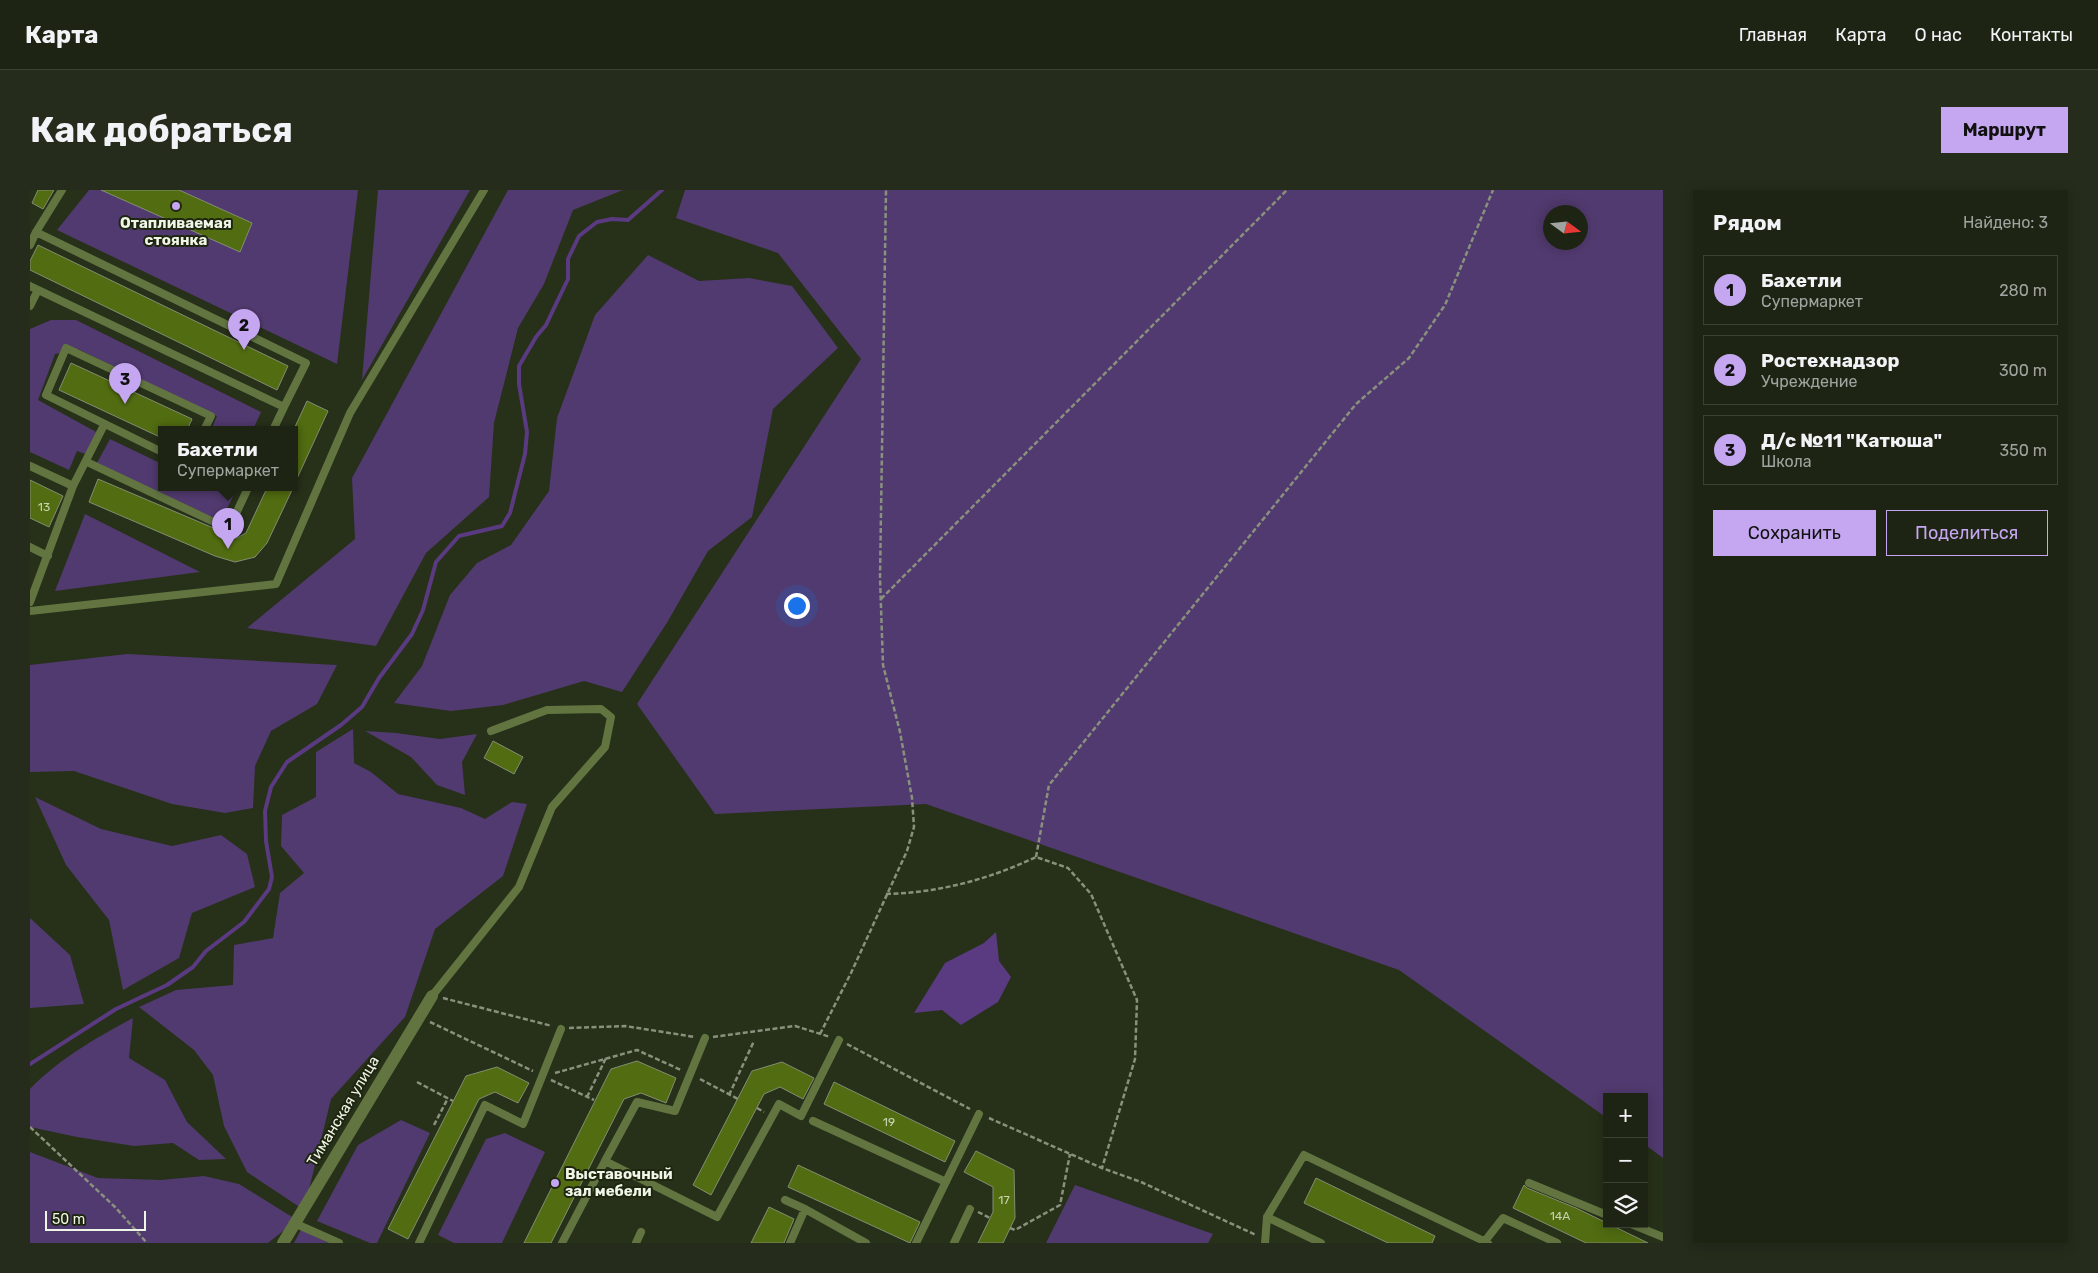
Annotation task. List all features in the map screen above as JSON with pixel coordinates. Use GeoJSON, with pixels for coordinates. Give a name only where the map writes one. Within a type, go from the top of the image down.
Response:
{"type":"FeatureCollection","features":[{"type":"Feature","properties":{"kind":"street","name":"Тиманская улица"},"geometry":{"type":"LineString","coordinates":[[283,1243],[432,996]]}},
{"type":"Feature","properties":{"kind":"lane"},"geometry":{"type":"LineString","coordinates":[[30,245],[62,190]]}},
{"type":"Feature","properties":{"kind":"lane"},"geometry":{"type":"LineString","coordinates":[[30,612],[276,584],[350,413],[484,190]]}},
{"type":"Feature","properties":{"kind":"lane"},"geometry":{"type":"LineString","coordinates":[[36,232],[306,363],[276,426]]}},
{"type":"Feature","properties":{"kind":"lane"},"geometry":{"type":"LineString","coordinates":[[30,306],[34,288],[284,407]]}},
{"type":"Feature","properties":{"kind":"lane"},"geometry":{"type":"LineString","coordinates":[[158,450],[46,395],[66,348],[210,416],[206,426]]}},
{"type":"Feature","properties":{"kind":"lane"},"geometry":{"type":"LineString","coordinates":[[30,602],[73,486],[104,425]]}},
{"type":"Feature","properties":{"kind":"lane"},"geometry":{"type":"LineString","coordinates":[[86,462],[216,523],[232,522],[247,491]]}},
{"type":"Feature","properties":{"kind":"lane"},"geometry":{"type":"LineString","coordinates":[[30,466],[73,486]]}},
{"type":"Feature","properties":{"kind":"lane"},"geometry":{"type":"LineString","coordinates":[[30,547],[48,556]]}},
{"type":"Feature","properties":{"kind":"lane"},"geometry":{"type":"LineString","coordinates":[[432,996],[519,888],[552,807],[605,747],[611,717],[601,709],[548,710],[491,731]]}},
{"type":"Feature","properties":{"kind":"lane"},"geometry":{"type":"LineString","coordinates":[[419,1243],[485,1105],[523,1124],[561,1029]]}},
{"type":"Feature","properties":{"kind":"lane"},"geometry":{"type":"LineString","coordinates":[[562,1243],[637,1102],[675,1111],[705,1038]]}},
{"type":"Feature","properties":{"kind":"lane"},"geometry":{"type":"LineString","coordinates":[[605,1161],[718,1217],[779,1104],[801,1116],[839,1040]]}},
{"type":"Feature","properties":{"kind":"lane"},"geometry":{"type":"LineString","coordinates":[[916,1243],[979,1114]]}},
{"type":"Feature","properties":{"kind":"lane"},"geometry":{"type":"LineString","coordinates":[[813,1121],[946,1182]]}},
{"type":"Feature","properties":{"kind":"lane"},"geometry":{"type":"LineString","coordinates":[[1266,1242],[1267,1217],[1304,1155],[1487,1242],[1503,1218],[1557,1243]]}},
{"type":"Feature","properties":{"kind":"lane"},"geometry":{"type":"LineString","coordinates":[[1529,1183],[1603,1213]]}},
{"type":"Feature","properties":{"kind":"lane"},"geometry":{"type":"LineString","coordinates":[[785,1200],[866,1243]]}},
{"type":"Feature","properties":{"kind":"lane"},"geometry":{"type":"LineString","coordinates":[[790,1243],[805,1209]]}},
{"type":"Feature","properties":{"kind":"lane"},"geometry":{"type":"LineString","coordinates":[[954,1243],[970,1209]]}},
{"type":"Feature","properties":{"kind":"lane"},"geometry":{"type":"LineString","coordinates":[[1267,1217],[1321,1243]]}},
{"type":"Feature","properties":{"kind":"lane"},"geometry":{"type":"LineString","coordinates":[[294,1223],[339,1243]]}},
{"type":"Feature","properties":{"kind":"lane"},"geometry":{"type":"LineString","coordinates":[[1641,1228],[1663,1237]]}},
{"type":"Feature","properties":{"kind":"lane"},"geometry":{"type":"LineString","coordinates":[[636,1243],[641,1232]]}},
{"type":"Feature","properties":{"kind":"path"},"geometry":{"type":"LineString","coordinates":[[820,1034],[851,973],[907,851],[914,827],[912,798],[900,732],[883,665],[881,599],[886,190]]}},
{"type":"Feature","properties":{"kind":"path"},"geometry":{"type":"LineString","coordinates":[[881,599],[1287,190]]}},
{"type":"Feature","properties":{"kind":"path"},"geometry":{"type":"LineString","coordinates":[[1036,857],[1049,785],[1356,404],[1409,358],[1445,305],[1493,190]]}},
{"type":"Feature","properties":{"kind":"path"},"geometry":{"type":"LineString","coordinates":[[886,894],[910,894],[964,883],[1006,871],[1036,857],[1068,868],[1091,894],[1137,1000],[1135,1059],[1102,1168]]}},
{"type":"Feature","properties":{"kind":"path"},"geometry":{"type":"LineString","coordinates":[[432,996],[561,1029],[625,1026],[705,1038],[795,1026],[839,1040],[979,1114],[1102,1168],[1149,1186],[1266,1242]]}},
{"type":"Feature","properties":{"kind":"path"},"geometry":{"type":"LineString","coordinates":[[729,1095],[754,1041]]}},
{"type":"Feature","properties":{"kind":"path"},"geometry":{"type":"LineString","coordinates":[[587,1097],[606,1058]]}},
{"type":"Feature","properties":{"kind":"path"},"geometry":{"type":"LineString","coordinates":[[690,1074],[738,1099]]}},
{"type":"Feature","properties":{"kind":"path"},"geometry":{"type":"LineString","coordinates":[[543,1076],[594,1100]]}},
{"type":"Feature","properties":{"kind":"path"},"geometry":{"type":"LineString","coordinates":[[417,1082],[453,1101]]}},
{"type":"Feature","properties":{"kind":"path"},"geometry":{"type":"LineString","coordinates":[[434,1124],[448,1098]]}},
{"type":"Feature","properties":{"kind":"path"},"geometry":{"type":"LineString","coordinates":[[30,1127],[115,1207],[147,1243]]}},
{"type":"Feature","properties":{"kind":"path"},"geometry":{"type":"LineString","coordinates":[[1010,1228],[1015,1230],[1060,1205],[1070,1154]]}},
{"type":"Feature","properties":{"kind":"shaded area"},"geometry":{"type":"Polygon","coordinates":[[[89,190],[358,190],[337,364],[57,230],[89,190]]]}},
{"type":"Feature","properties":{"kind":"shaded area"},"geometry":{"type":"Polygon","coordinates":[[[378,190],[470,190],[362,380],[378,190]]]}},
{"type":"Feature","properties":{"kind":"shaded area"},"geometry":{"type":"Polygon","coordinates":[[[508,190],[623,190],[573,210],[544,284],[518,328],[494,423],[489,497],[426,553],[376,646],[247,628],[355,539],[352,478],[508,190]]]}},
{"type":"Feature","properties":{"kind":"shaded area"},"geometry":{"type":"Polygon","coordinates":[[[685,190],[1663,190],[1663,1158],[1648,1147],[1648,1093],[1603,1093],[1603,1115],[1399,970],[926,804],[715,814],[637,704],[861,359],[778,253],[676,218],[685,190]]]}},
{"type":"Feature","properties":{"kind":"shaded area"},"geometry":{"type":"Polygon","coordinates":[[[648,255],[699,281],[749,278],[792,286],[838,348],[773,409],[752,517],[708,551],[668,621],[622,692],[584,681],[503,705],[451,711],[394,703],[422,666],[450,595],[477,563],[511,545],[549,491],[557,418],[595,315],[648,255]]]}},
{"type":"Feature","properties":{"kind":"shaded area"},"geometry":{"type":"Polygon","coordinates":[[[51,320],[76,320],[261,412],[255,426],[213,426],[217,416],[78,349],[55,354],[38,400],[98,433],[88,455],[77,451],[69,470],[30,452],[30,329],[51,320]]]}},
{"type":"Feature","properties":{"kind":"shaded area"},"geometry":{"type":"Polygon","coordinates":[[[110,439],[158,462],[158,491],[236,491],[221,521],[97,463],[110,439]]]}},
{"type":"Feature","properties":{"kind":"shaded area"},"geometry":{"type":"Polygon","coordinates":[[[85,514],[200,572],[55,591],[85,514]]]}},
{"type":"Feature","properties":{"kind":"shaded area"},"geometry":{"type":"Polygon","coordinates":[[[127,654],[337,665],[317,704],[271,731],[255,766],[253,808],[225,813],[172,804],[74,771],[30,772],[30,665],[127,654]]]}},
{"type":"Feature","properties":{"kind":"shaded area"},"geometry":{"type":"Polygon","coordinates":[[[353,729],[354,763],[371,772],[398,794],[461,808],[485,819],[512,802],[527,804],[503,876],[435,929],[405,1017],[331,1099],[304,1210],[247,1172],[224,1126],[213,1075],[194,1050],[139,1007],[176,990],[233,985],[234,945],[273,938],[280,893],[304,873],[281,846],[282,815],[316,797],[316,752],[353,729]]]}},
{"type":"Feature","properties":{"kind":"shaded area"},"geometry":{"type":"Polygon","coordinates":[[[365,731],[440,739],[477,734],[462,762],[465,795],[437,785],[411,757],[365,731]]]}},
{"type":"Feature","properties":{"kind":"shaded area"},"geometry":{"type":"Polygon","coordinates":[[[35,797],[101,829],[172,846],[221,835],[247,854],[255,887],[192,913],[179,958],[123,990],[109,920],[66,865],[35,797]]]}},
{"type":"Feature","properties":{"kind":"shaded area"},"geometry":{"type":"Polygon","coordinates":[[[30,918],[70,955],[84,1004],[30,1008],[30,918]]]}},
{"type":"Feature","properties":{"kind":"shaded area"},"geometry":{"type":"Polygon","coordinates":[[[996,932],[999,961],[1011,977],[998,1002],[961,1025],[942,1010],[914,1013],[945,963],[984,943],[996,932]]]}},
{"type":"Feature","properties":{"kind":"shaded area"},"geometry":{"type":"Polygon","coordinates":[[[133,1018],[129,1058],[165,1080],[187,1122],[226,1159],[199,1160],[173,1143],[134,1146],[30,1127],[30,1089],[66,1058],[133,1018]]]}},
{"type":"Feature","properties":{"kind":"shaded area"},"geometry":{"type":"Polygon","coordinates":[[[401,1120],[430,1133],[377,1243],[370,1243],[317,1221],[358,1145],[401,1120]]]}},
{"type":"Feature","properties":{"kind":"shaded area"},"geometry":{"type":"Polygon","coordinates":[[[505,1133],[545,1152],[502,1243],[454,1243],[438,1235],[486,1139],[505,1133]]]}},
{"type":"Feature","properties":{"kind":"shaded area"},"geometry":{"type":"Polygon","coordinates":[[[30,1152],[98,1178],[161,1180],[204,1176],[239,1184],[297,1220],[268,1243],[30,1243],[30,1152]]]}},
{"type":"Feature","properties":{"kind":"shaded area"},"geometry":{"type":"Polygon","coordinates":[[[1075,1185],[1213,1234],[1208,1243],[1046,1243],[1075,1185]]]}},
{"type":"Feature","properties":{"kind":"shaded area"},"geometry":{"type":"Polygon","coordinates":[[[301,1230],[329,1243],[294,1243],[301,1230]]]}},
{"type":"Feature","properties":{"kind":"building"},"geometry":{"type":"Polygon","coordinates":[[[38,190],[54,190],[43,209],[32,203],[38,190]]]}},
{"type":"Feature","properties":{"kind":"building","name":"Отапливаемая стоянка"},"geometry":{"type":"Polygon","coordinates":[[[101,190],[179,190],[252,223],[240,252],[101,190]]]}},
{"type":"Feature","properties":{"kind":"building"},"geometry":{"type":"Polygon","coordinates":[[[38,245],[288,366],[277,390],[30,270],[30,261],[38,245]]]}},
{"type":"Feature","properties":{"kind":"building"},"geometry":{"type":"Polygon","coordinates":[[[71,363],[192,419],[189,426],[158,426],[158,436],[59,390],[71,363]]]}},
{"type":"Feature","properties":{"kind":"building"},"geometry":{"type":"Polygon","coordinates":[[[307,401],[328,411],[298,476],[298,426],[295,426],[307,401]]]}},
{"type":"Feature","properties":{"kind":"building"},"geometry":{"type":"Polygon","coordinates":[[[98,479],[237,538],[246,533],[266,491],[292,491],[267,543],[255,557],[235,562],[215,556],[89,502],[98,479]]]}},
{"type":"Feature","properties":{"kind":"building"},"geometry":{"type":"Polygon","coordinates":[[[30,480],[63,496],[49,527],[30,518],[30,480]]]}},
{"type":"Feature","properties":{"kind":"building"},"geometry":{"type":"Polygon","coordinates":[[[493,741],[523,757],[514,774],[484,758],[493,741]]]}},
{"type":"Feature","properties":{"kind":"building"},"geometry":{"type":"Polygon","coordinates":[[[637,1061],[676,1078],[666,1103],[641,1093],[624,1099],[551,1243],[524,1243],[611,1069],[637,1061]]]}},
{"type":"Feature","properties":{"kind":"building"},"geometry":{"type":"Polygon","coordinates":[[[782,1062],[814,1078],[803,1099],[780,1087],[764,1094],[711,1195],[693,1185],[752,1071],[782,1062]]]}},
{"type":"Feature","properties":{"kind":"building"},"geometry":{"type":"Polygon","coordinates":[[[497,1067],[529,1083],[518,1103],[495,1092],[479,1099],[408,1239],[388,1229],[466,1076],[497,1067]]]}},
{"type":"Feature","properties":{"kind":"building"},"geometry":{"type":"Polygon","coordinates":[[[834,1082],[955,1141],[945,1162],[824,1104],[834,1082]]]}},
{"type":"Feature","properties":{"kind":"building"},"geometry":{"type":"Polygon","coordinates":[[[976,1151],[1014,1170],[1015,1218],[1003,1243],[978,1243],[993,1212],[993,1187],[964,1172],[976,1151]]]}},
{"type":"Feature","properties":{"kind":"building"},"geometry":{"type":"Polygon","coordinates":[[[798,1165],[920,1222],[910,1243],[788,1187],[798,1165]]]}},
{"type":"Feature","properties":{"kind":"building"},"geometry":{"type":"Polygon","coordinates":[[[1316,1178],[1435,1236],[1432,1243],[1388,1243],[1304,1203],[1316,1178]]]}},
{"type":"Feature","properties":{"kind":"building"},"geometry":{"type":"Polygon","coordinates":[[[1524,1185],[1603,1221],[1603,1228],[1617,1228],[1648,1243],[1586,1243],[1513,1208],[1524,1185]]]}},
{"type":"Feature","properties":{"kind":"building"},"geometry":{"type":"Polygon","coordinates":[[[769,1207],[794,1219],[784,1243],[751,1243],[769,1207]]]}},
{"type":"Feature","properties":{"kind":"waterway"},"geometry":{"type":"LineString","coordinates":[[30,1064],[116,1009],[167,985],[193,967],[206,951],[244,922],[269,889],[272,877],[266,841],[265,811],[271,787],[287,762],[341,725],[362,707],[379,678],[412,634],[423,610],[436,562],[459,536],[502,526],[510,513],[525,454],[527,432],[519,384],[519,366],[536,337],[546,325],[568,279],[568,259],[579,236],[597,222],[612,219],[628,220],[662,190]]}},
{"type":"Feature","properties":{"kind":"place","name":"Отапливаемая стоянка"},"geometry":{"type":"Point","coordinates":[176,206]}},
{"type":"Feature","properties":{"kind":"place","name":"Ростехнадзор"},"geometry":{"type":"Point","coordinates":[244,350]}},
{"type":"Feature","properties":{"kind":"place","name":"Д/с №11 \"Катюша\""},"geometry":{"type":"Point","coordinates":[125,404]}},
{"type":"Feature","properties":{"kind":"place","name":"Бахетли"},"geometry":{"type":"Point","coordinates":[228,549]}},
{"type":"Feature","properties":{"kind":"place","name":"Выставочный зал мебели"},"geometry":{"type":"Point","coordinates":[555,1183]}}]}
